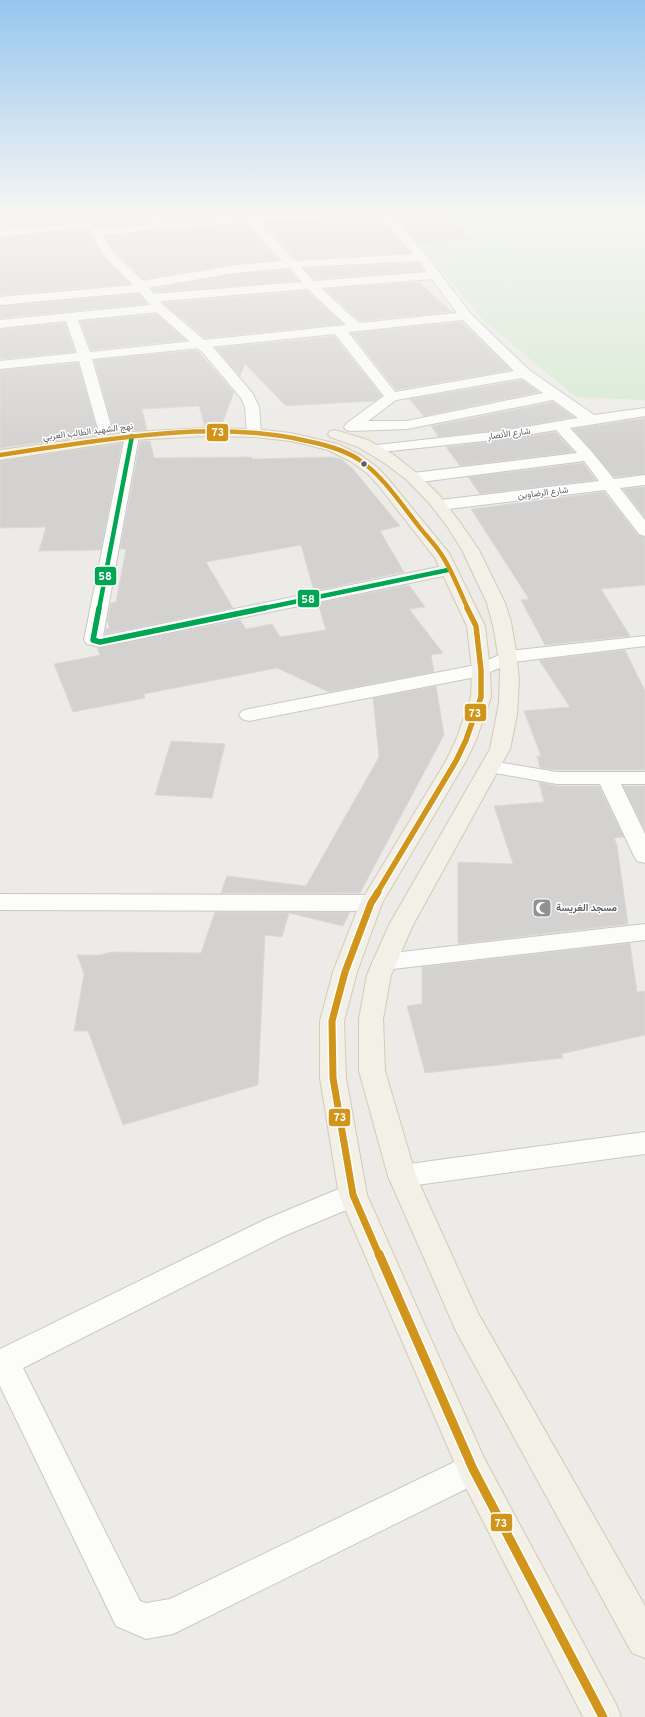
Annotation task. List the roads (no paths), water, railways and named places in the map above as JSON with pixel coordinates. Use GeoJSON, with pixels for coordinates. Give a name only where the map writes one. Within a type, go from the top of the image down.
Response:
{"type":"FeatureCollection","features":[{"type":"Feature","properties":{"kind":"main road","name":"نهج الشهيد الطالب العربي"},"geometry":{"type":"LineString","coordinates":[[0,444],[105,429],[160,424],[299,428],[337,435],[372,455]]}},
{"type":"Feature","properties":{"kind":"main road","name":"نهج الشهيد الطالب العربي"},"geometry":{"type":"LineString","coordinates":[[0,454],[132,436],[206,432],[254,427],[333,447],[372,455]]}},
{"type":"Feature","properties":{"kind":"main road"},"geometry":{"type":"LineString","coordinates":[[372,455],[413,478],[440,505],[479,565],[497,605],[508,657],[510,689],[500,749],[401,925],[379,975],[371,1019],[372,1071],[402,1176],[466,1322],[645,1640]]}},
{"type":"Feature","properties":{"kind":"main road"},"geometry":{"type":"LineString","coordinates":[[372,455],[373,471],[443,557],[476,626],[481,697],[466,740],[456,761],[371,903],[345,972],[332,1021],[333,1078],[353,1195],[473,1469],[603,1717]]}},
{"type":"Feature","properties":{"kind":"street"},"geometry":{"type":"LineString","coordinates":[[0,301],[99,291]]}},
{"type":"Feature","properties":{"kind":"street"},"geometry":{"type":"LineString","coordinates":[[145,291],[155,303],[210,352],[248,397],[252,408],[254,427]]}},
{"type":"Feature","properties":{"kind":"street"},"geometry":{"type":"LineString","coordinates":[[0,324],[71,317],[155,303],[258,291]]}},
{"type":"Feature","properties":{"kind":"street"},"geometry":{"type":"LineString","coordinates":[[317,291],[356,328]]}},
{"type":"Feature","properties":{"kind":"street"},"geometry":{"type":"LineString","coordinates":[[448,291],[466,316],[524,373],[591,420]]}},
{"type":"Feature","properties":{"kind":"street"},"geometry":{"type":"LineString","coordinates":[[0,365],[466,316]]}},
{"type":"Feature","properties":{"kind":"street"},"geometry":{"type":"LineString","coordinates":[[71,317],[85,357],[105,429]]}},
{"type":"Feature","properties":{"kind":"street"},"geometry":{"type":"LineString","coordinates":[[339,330],[392,398]]}},
{"type":"Feature","properties":{"kind":"street"},"geometry":{"type":"LineString","coordinates":[[337,435],[392,398],[524,373]]}},
{"type":"Feature","properties":{"kind":"street"},"geometry":{"type":"LineString","coordinates":[[352,426],[407,426],[554,395]]}},
{"type":"Feature","properties":{"kind":"street","name":"شارع الأنصار"},"geometry":{"type":"LineString","coordinates":[[372,455],[502,436],[645,412]]}},
{"type":"Feature","properties":{"kind":"street"},"geometry":{"type":"LineString","coordinates":[[560,426],[588,456],[611,484],[645,531]]}},
{"type":"Feature","properties":{"kind":"street"},"geometry":{"type":"LineString","coordinates":[[132,436],[93,640],[100,642],[448,570]]}},
{"type":"Feature","properties":{"kind":"street"},"geometry":{"type":"LineString","coordinates":[[413,478],[588,456]]}},
{"type":"Feature","properties":{"kind":"street","name":"شارع الرضاوين"},"geometry":{"type":"LineString","coordinates":[[440,505],[645,480]]}},
{"type":"Feature","properties":{"kind":"street"},"geometry":{"type":"LineString","coordinates":[[249,715],[480,670],[508,657],[645,641]]}},
{"type":"Feature","properties":{"kind":"street"},"geometry":{"type":"LineString","coordinates":[[491,767],[557,778],[645,778]]}},
{"type":"Feature","properties":{"kind":"street"},"geometry":{"type":"LineString","coordinates":[[608,779],[645,856]]}},
{"type":"Feature","properties":{"kind":"street"},"geometry":{"type":"LineString","coordinates":[[0,902],[371,903]]}},
{"type":"Feature","properties":{"kind":"street"},"geometry":{"type":"LineString","coordinates":[[384,962],[645,932]]}},
{"type":"Feature","properties":{"kind":"street"},"geometry":{"type":"LineString","coordinates":[[402,1176],[645,1143]]}},
{"type":"Feature","properties":{"kind":"street"},"geometry":{"type":"LineString","coordinates":[[353,1195],[274,1228],[2,1363],[128,1614],[146,1621],[173,1616],[473,1469]]}},
{"type":"Feature","properties":{"kind":"place","name":"مسجد الغريسة"},"geometry":{"type":"Point","coordinates":[542,908]}}]}
